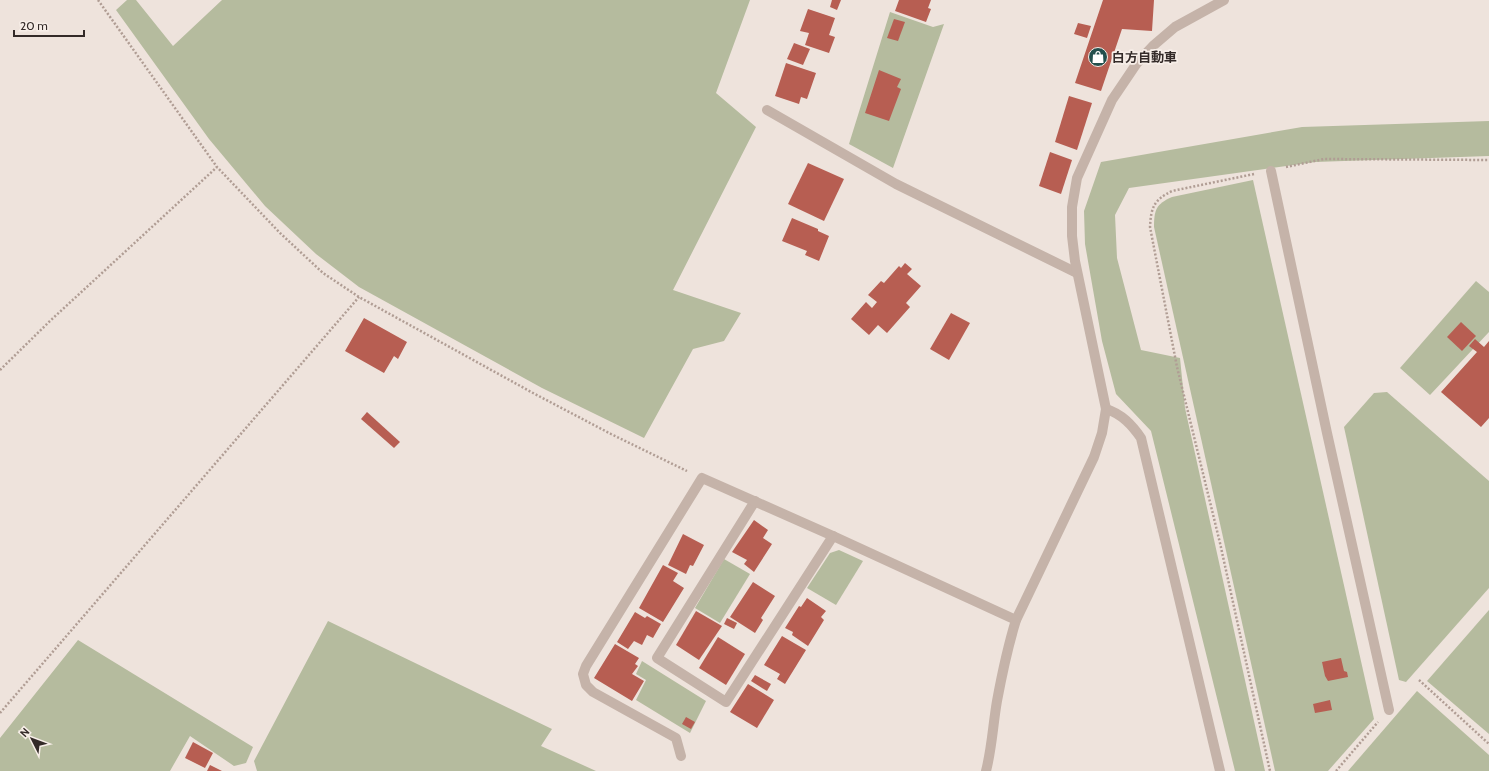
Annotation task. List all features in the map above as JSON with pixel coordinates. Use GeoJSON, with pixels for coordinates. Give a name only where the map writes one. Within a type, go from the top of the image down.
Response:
{"type":"FeatureCollection","features":[{"type":"Feature","properties":{"kind":"street"},"geometry":{"type":"LineString","coordinates":[[986,771],[990,756],[997,701],[1010,640],[1016,620],[1094,457],[1102,432],[1106,409],[1077,273],[1072,236],[1072,207],[1077,178],[1112,100],[1137,62],[1175,27],[1224,0]]}},
{"type":"Feature","properties":{"kind":"street"},"geometry":{"type":"LineString","coordinates":[[767,110],[896,184],[1077,273]]}},
{"type":"Feature","properties":{"kind":"street"},"geometry":{"type":"LineString","coordinates":[[1271,171],[1327,433],[1389,710]]}},
{"type":"Feature","properties":{"kind":"street"},"geometry":{"type":"LineString","coordinates":[[1106,409],[1116,412],[1124,418],[1142,438],[1220,771]]}},
{"type":"Feature","properties":{"kind":"street"},"geometry":{"type":"LineString","coordinates":[[681,756],[676,738],[593,692],[586,685],[583,674],[586,666],[702,478],[1016,620]]}},
{"type":"Feature","properties":{"kind":"street"},"geometry":{"type":"LineString","coordinates":[[755,501],[657,658],[726,702],[833,536]]}},
{"type":"Feature","properties":{"kind":"path"},"geometry":{"type":"LineString","coordinates":[[98,0],[217,167],[280,233],[323,273],[359,297],[604,430],[702,478]]}},
{"type":"Feature","properties":{"kind":"path"},"geometry":{"type":"LineString","coordinates":[[1270,771],[1220,543],[1176,367],[1150,227],[1150,214],[1155,203],[1162,196],[1172,191],[1324,159],[1489,160]]}},
{"type":"Feature","properties":{"kind":"path"},"geometry":{"type":"LineString","coordinates":[[0,370],[51,320],[217,167]]}},
{"type":"Feature","properties":{"kind":"path"},"geometry":{"type":"LineString","coordinates":[[0,713],[359,297]]}},
{"type":"Feature","properties":{"kind":"path"},"geometry":{"type":"LineString","coordinates":[[1419,680],[1489,744]]}},
{"type":"Feature","properties":{"kind":"path"},"geometry":{"type":"LineString","coordinates":[[1336,771],[1389,710]]}},
{"type":"Feature","properties":{"kind":"green space"},"geometry":{"type":"Polygon","coordinates":[[[127,0],[136,0],[173,46],[222,0],[750,0],[716,93],[756,127],[673,290],[741,313],[724,341],[693,349],[644,438],[542,388],[359,287],[316,254],[265,206],[209,139],[116,10],[127,0]]]}},
{"type":"Feature","properties":{"kind":"green space"},"geometry":{"type":"Polygon","coordinates":[[[890,12],[933,27],[944,24],[893,168],[849,144],[890,12]]]}},
{"type":"Feature","properties":{"kind":"green space"},"geometry":{"type":"Polygon","coordinates":[[[1489,121],[1489,156],[1315,162],[1129,188],[1115,215],[1117,258],[1141,350],[1180,358],[1185,408],[1265,771],[1235,771],[1151,431],[1116,394],[1102,341],[1085,244],[1084,211],[1101,162],[1302,127],[1489,121]]]}},
{"type":"Feature","properties":{"kind":"green space"},"geometry":{"type":"Polygon","coordinates":[[[1253,180],[1374,719],[1328,771],[1275,771],[1154,227],[1155,212],[1157,208],[1162,202],[1172,197],[1253,180]]]}},
{"type":"Feature","properties":{"kind":"green space"},"geometry":{"type":"Polygon","coordinates":[[[1476,281],[1489,292],[1489,332],[1430,395],[1400,368],[1476,281]]]}},
{"type":"Feature","properties":{"kind":"green space"},"geometry":{"type":"Polygon","coordinates":[[[1387,392],[1489,481],[1489,588],[1406,682],[1399,680],[1344,427],[1374,393],[1387,392]]]}},
{"type":"Feature","properties":{"kind":"green space"},"geometry":{"type":"Polygon","coordinates":[[[839,550],[863,561],[836,605],[807,588],[830,553],[839,550]]]}},
{"type":"Feature","properties":{"kind":"green space"},"geometry":{"type":"Polygon","coordinates":[[[724,559],[750,574],[720,623],[695,608],[724,559]]]}},
{"type":"Feature","properties":{"kind":"green space"},"geometry":{"type":"Polygon","coordinates":[[[1489,610],[1489,734],[1427,681],[1489,610]]]}},
{"type":"Feature","properties":{"kind":"green space"},"geometry":{"type":"Polygon","coordinates":[[[328,621],[552,729],[541,746],[596,771],[257,771],[254,761],[328,621]]]}},
{"type":"Feature","properties":{"kind":"green space"},"geometry":{"type":"Polygon","coordinates":[[[78,640],[253,747],[246,763],[234,766],[190,736],[170,771],[0,771],[0,738],[78,640]]]}},
{"type":"Feature","properties":{"kind":"green space"},"geometry":{"type":"Polygon","coordinates":[[[642,661],[706,701],[690,733],[636,700],[646,680],[636,674],[642,661]]]}},
{"type":"Feature","properties":{"kind":"green space"},"geometry":{"type":"Polygon","coordinates":[[[1417,691],[1489,755],[1489,771],[1348,771],[1417,691]]]}},
{"type":"Feature","properties":{"kind":"building"},"geometry":{"type":"Polygon","coordinates":[[[832,0],[841,0],[837,10],[830,7],[832,0]]]}},
{"type":"Feature","properties":{"kind":"building"},"geometry":{"type":"Polygon","coordinates":[[[899,0],[931,0],[928,8],[931,9],[926,22],[895,11],[899,0]]]}},
{"type":"Feature","properties":{"kind":"building","name":"白方自動車"},"geometry":{"type":"Polygon","coordinates":[[[1103,0],[1154,0],[1152,31],[1122,29],[1101,91],[1075,83],[1103,0]]]}},
{"type":"Feature","properties":{"kind":"building"},"geometry":{"type":"Polygon","coordinates":[[[808,9],[835,18],[829,35],[835,37],[829,53],[805,45],[809,33],[800,31],[808,9]]]}},
{"type":"Feature","properties":{"kind":"building"},"geometry":{"type":"Polygon","coordinates":[[[894,19],[905,22],[898,41],[887,38],[894,19]]]}},
{"type":"Feature","properties":{"kind":"building"},"geometry":{"type":"Polygon","coordinates":[[[1078,23],[1091,26],[1087,38],[1074,34],[1078,23]]]}},
{"type":"Feature","properties":{"kind":"building"},"geometry":{"type":"Polygon","coordinates":[[[794,43],[810,49],[803,65],[787,59],[794,43]]]}},
{"type":"Feature","properties":{"kind":"building"},"geometry":{"type":"Polygon","coordinates":[[[786,63],[816,73],[807,99],[801,97],[799,104],[775,96],[786,63]]]}},
{"type":"Feature","properties":{"kind":"building"},"geometry":{"type":"Polygon","coordinates":[[[879,70],[901,79],[897,87],[901,89],[889,121],[865,113],[879,70]]]}},
{"type":"Feature","properties":{"kind":"building"},"geometry":{"type":"Polygon","coordinates":[[[1069,96],[1092,103],[1077,150],[1055,142],[1069,96]]]}},
{"type":"Feature","properties":{"kind":"building"},"geometry":{"type":"Polygon","coordinates":[[[1050,152],[1072,160],[1061,194],[1039,186],[1050,152]]]}},
{"type":"Feature","properties":{"kind":"building"},"geometry":{"type":"Polygon","coordinates":[[[808,163],[844,179],[824,221],[788,204],[808,163]]]}},
{"type":"Feature","properties":{"kind":"building"},"geometry":{"type":"Polygon","coordinates":[[[792,218],[818,229],[818,231],[829,236],[819,261],[805,255],[807,251],[782,241],[792,218]]]}},
{"type":"Feature","properties":{"kind":"building"},"geometry":{"type":"Polygon","coordinates":[[[905,263],[912,269],[907,274],[921,286],[906,303],[910,307],[887,333],[878,325],[869,335],[851,319],[866,302],[872,308],[877,302],[868,295],[881,281],[884,283],[899,266],[901,268],[905,263]]]}},
{"type":"Feature","properties":{"kind":"building"},"geometry":{"type":"Polygon","coordinates":[[[951,313],[970,323],[949,360],[930,349],[951,313]]]}},
{"type":"Feature","properties":{"kind":"building"},"geometry":{"type":"Polygon","coordinates":[[[364,318],[407,342],[398,359],[394,356],[384,373],[345,351],[364,318]]]}},
{"type":"Feature","properties":{"kind":"building"},"geometry":{"type":"Polygon","coordinates":[[[1461,322],[1476,336],[1462,351],[1447,337],[1461,322]]]}},
{"type":"Feature","properties":{"kind":"building"},"geometry":{"type":"Polygon","coordinates":[[[1475,339],[1484,347],[1489,341],[1489,418],[1481,427],[1441,392],[1477,352],[1469,346],[1475,339]]]}},
{"type":"Feature","properties":{"kind":"building"},"geometry":{"type":"Polygon","coordinates":[[[367,412],[400,442],[394,448],[361,419],[367,412]]]}},
{"type":"Feature","properties":{"kind":"building"},"geometry":{"type":"Polygon","coordinates":[[[754,520],[768,530],[763,538],[772,544],[754,572],[744,564],[747,560],[732,552],[754,520]]]}},
{"type":"Feature","properties":{"kind":"building"},"geometry":{"type":"Polygon","coordinates":[[[683,534],[704,545],[693,566],[690,565],[686,574],[668,565],[683,534]]]}},
{"type":"Feature","properties":{"kind":"building"},"geometry":{"type":"Polygon","coordinates":[[[663,565],[678,573],[673,581],[684,588],[663,622],[639,608],[663,565]]]}},
{"type":"Feature","properties":{"kind":"building"},"geometry":{"type":"Polygon","coordinates":[[[753,582],[775,596],[761,618],[763,620],[755,633],[730,617],[753,582]]]}},
{"type":"Feature","properties":{"kind":"building"},"geometry":{"type":"Polygon","coordinates":[[[807,598],[826,611],[821,617],[824,620],[808,646],[792,635],[793,632],[785,628],[799,606],[801,607],[807,598]]]}},
{"type":"Feature","properties":{"kind":"building"},"geometry":{"type":"Polygon","coordinates":[[[696,611],[722,626],[699,660],[676,645],[696,611]]]}},
{"type":"Feature","properties":{"kind":"building"},"geometry":{"type":"Polygon","coordinates":[[[635,612],[645,618],[647,616],[661,624],[653,638],[647,635],[642,645],[634,641],[628,649],[617,642],[635,612]]]}},
{"type":"Feature","properties":{"kind":"building"},"geometry":{"type":"Polygon","coordinates":[[[727,618],[737,623],[734,629],[724,624],[727,618]]]}},
{"type":"Feature","properties":{"kind":"building"},"geometry":{"type":"Polygon","coordinates":[[[782,636],[806,650],[785,684],[777,679],[780,674],[764,665],[782,636]]]}},
{"type":"Feature","properties":{"kind":"building"},"geometry":{"type":"Polygon","coordinates":[[[718,637],[745,654],[726,685],[699,668],[718,637]]]}},
{"type":"Feature","properties":{"kind":"building"},"geometry":{"type":"Polygon","coordinates":[[[615,644],[639,658],[635,664],[638,666],[632,674],[644,681],[632,701],[594,678],[615,644]]]}},
{"type":"Feature","properties":{"kind":"building"},"geometry":{"type":"Polygon","coordinates":[[[1341,658],[1344,671],[1347,672],[1348,677],[1328,681],[1325,676],[1322,662],[1341,658]]]}},
{"type":"Feature","properties":{"kind":"building"},"geometry":{"type":"Polygon","coordinates":[[[755,675],[771,684],[767,691],[751,681],[755,675]]]}},
{"type":"Feature","properties":{"kind":"building"},"geometry":{"type":"Polygon","coordinates":[[[748,684],[774,700],[757,728],[730,712],[748,684]]]}},
{"type":"Feature","properties":{"kind":"building"},"geometry":{"type":"Polygon","coordinates":[[[1330,700],[1332,710],[1315,713],[1313,704],[1330,700]]]}},
{"type":"Feature","properties":{"kind":"building"},"geometry":{"type":"Polygon","coordinates":[[[686,717],[695,722],[691,729],[682,724],[686,717]]]}},
{"type":"Feature","properties":{"kind":"building"},"geometry":{"type":"Polygon","coordinates":[[[193,742],[213,753],[205,768],[185,758],[193,742]]]}},
{"type":"Feature","properties":{"kind":"building"},"geometry":{"type":"Polygon","coordinates":[[[210,765],[222,771],[207,771],[210,765]]]}},
{"type":"Feature","properties":{"kind":"place","name":"白方自動車"},"geometry":{"type":"Point","coordinates":[1098,57]}}]}
